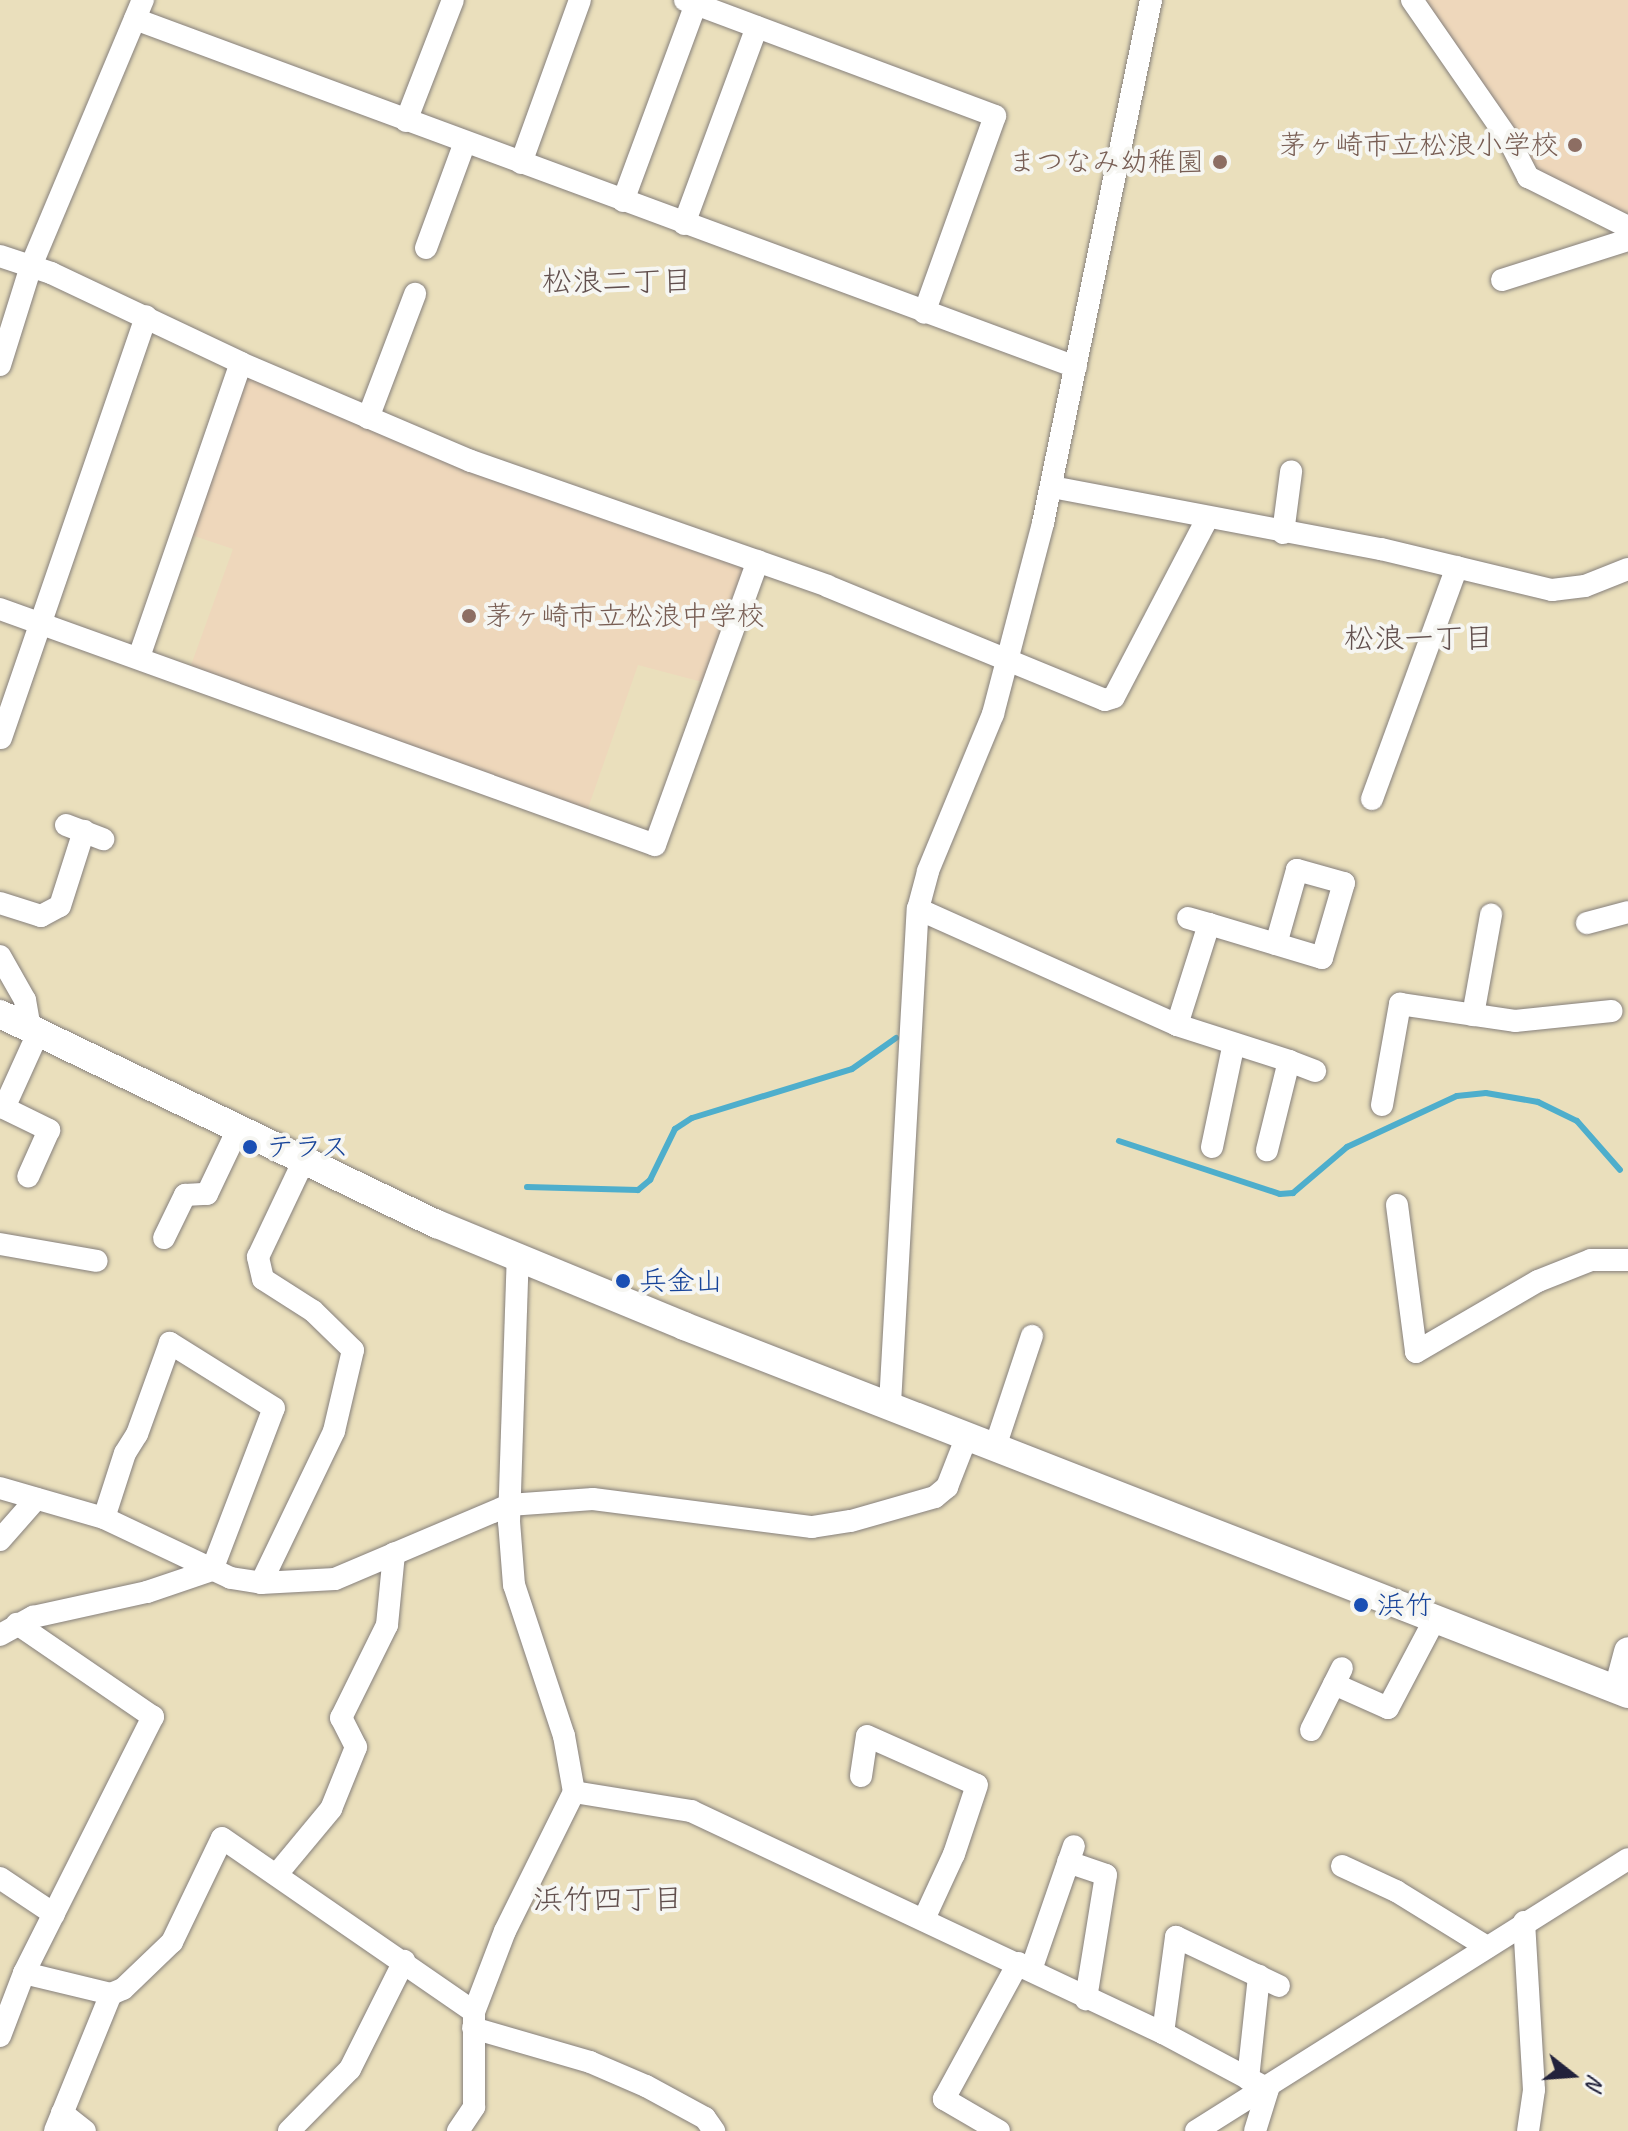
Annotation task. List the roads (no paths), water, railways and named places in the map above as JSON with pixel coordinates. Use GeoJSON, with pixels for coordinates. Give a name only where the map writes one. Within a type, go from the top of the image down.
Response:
{"type":"FeatureCollection","features":[{"type":"Feature","properties":{"kind":"street"},"geometry":{"type":"LineString","coordinates":[[406,121],[453,0]]}},
{"type":"Feature","properties":{"kind":"street"},"geometry":{"type":"LineString","coordinates":[[521,163],[580,0]]}},
{"type":"Feature","properties":{"kind":"street"},"geometry":{"type":"LineString","coordinates":[[890,1404],[918,909],[1007,664],[1052,487],[1151,0]]}},
{"type":"Feature","properties":{"kind":"street"},"geometry":{"type":"LineString","coordinates":[[1412,0],[1509,140],[1528,177],[1628,227]]}},
{"type":"Feature","properties":{"kind":"street"},"geometry":{"type":"LineString","coordinates":[[623,201],[690,2],[995,116],[924,313]]}},
{"type":"Feature","properties":{"kind":"street"},"geometry":{"type":"LineString","coordinates":[[0,365],[31,266],[139,9],[406,121],[1076,367]]}},
{"type":"Feature","properties":{"kind":"street"},"geometry":{"type":"LineString","coordinates":[[684,224],[757,27]]}},
{"type":"Feature","properties":{"kind":"street"},"geometry":{"type":"LineString","coordinates":[[426,248],[465,142]]}},
{"type":"Feature","properties":{"kind":"street"},"geometry":{"type":"LineString","coordinates":[[1502,280],[1628,240]]}},
{"type":"Feature","properties":{"kind":"street"},"geometry":{"type":"LineString","coordinates":[[0,256],[31,266],[146,316],[241,363],[471,461],[758,561],[1007,664],[1105,700],[1114,697],[1207,519]]}},
{"type":"Feature","properties":{"kind":"street"},"geometry":{"type":"LineString","coordinates":[[368,418],[415,294]]}},
{"type":"Feature","properties":{"kind":"street"},"geometry":{"type":"LineString","coordinates":[[1,738],[146,316]]}},
{"type":"Feature","properties":{"kind":"street"},"geometry":{"type":"LineString","coordinates":[[139,657],[241,363]]}},
{"type":"Feature","properties":{"kind":"street"},"geometry":{"type":"LineString","coordinates":[[1283,533],[1291,472]]}},
{"type":"Feature","properties":{"kind":"street"},"geometry":{"type":"LineString","coordinates":[[1052,487],[1457,567],[1552,590],[1585,586],[1628,569]]}},
{"type":"Feature","properties":{"kind":"street"},"geometry":{"type":"LineString","coordinates":[[0,609],[655,845],[758,561]]}},
{"type":"Feature","properties":{"kind":"street"},"geometry":{"type":"LineString","coordinates":[[1372,799],[1457,567]]}},
{"type":"Feature","properties":{"kind":"street"},"geometry":{"type":"LineString","coordinates":[[0,903],[41,916],[60,906],[84,832]]}},
{"type":"Feature","properties":{"kind":"street"},"geometry":{"type":"LineString","coordinates":[[918,909],[1177,1025],[1233,1047],[1315,1071]]}},
{"type":"Feature","properties":{"kind":"street"},"geometry":{"type":"LineString","coordinates":[[1587,923],[1628,912]]}},
{"type":"Feature","properties":{"kind":"street"},"geometry":{"type":"LineString","coordinates":[[1473,1015],[1491,915]]}},
{"type":"Feature","properties":{"kind":"street"},"geometry":{"type":"LineString","coordinates":[[1177,1025],[1199,921],[1276,944]]}},
{"type":"Feature","properties":{"kind":"street"},"geometry":{"type":"LineString","coordinates":[[0,956],[25,1000],[34,1031],[2,1107],[49,1130],[28,1177]]}},
{"type":"Feature","properties":{"kind":"street"},"geometry":{"type":"LineString","coordinates":[[1382,1105],[1400,1004],[1515,1021],[1611,1011]]}},
{"type":"Feature","properties":{"kind":"street"},"geometry":{"type":"LineString","coordinates":[[0,1014],[304,1160],[518,1257],[995,1447],[1623,1691],[1628,1651]]}},
{"type":"Feature","properties":{"kind":"street"},"geometry":{"type":"LineString","coordinates":[[1212,1147],[1233,1047]]}},
{"type":"Feature","properties":{"kind":"street"},"geometry":{"type":"LineString","coordinates":[[1267,1150],[1289,1061]]}},
{"type":"Feature","properties":{"kind":"street"},"geometry":{"type":"LineString","coordinates":[[164,1238],[185,1195],[207,1194],[238,1129]]}},
{"type":"Feature","properties":{"kind":"street"},"geometry":{"type":"LineString","coordinates":[[261,1583],[334,1431],[353,1350],[313,1311],[263,1279],[258,1257],[304,1160]]}},
{"type":"Feature","properties":{"kind":"street"},"geometry":{"type":"LineString","coordinates":[[1397,1205],[1416,1352],[1538,1281],[1591,1260],[1628,1260]]}},
{"type":"Feature","properties":{"kind":"street"},"geometry":{"type":"LineString","coordinates":[[0,1244],[97,1261]]}},
{"type":"Feature","properties":{"kind":"street"},"geometry":{"type":"LineString","coordinates":[[458,2131],[474,2107],[474,2020],[505,1931],[574,1792],[564,1736],[517,1597],[509,1505],[518,1257]]}},
{"type":"Feature","properties":{"kind":"street"},"geometry":{"type":"LineString","coordinates":[[995,1447],[1032,1336]]}},
{"type":"Feature","properties":{"kind":"street"},"geometry":{"type":"LineString","coordinates":[[104,1518],[125,1453],[137,1434],[170,1343],[184,1348],[274,1408],[212,1570]]}},
{"type":"Feature","properties":{"kind":"street"},"geometry":{"type":"LineString","coordinates":[[0,1488],[104,1518],[166,1543],[212,1570],[261,1583],[335,1579],[509,1505],[593,1499],[812,1527],[935,1497],[947,1487],[967,1436]]}},
{"type":"Feature","properties":{"kind":"street"},"geometry":{"type":"LineString","coordinates":[[0,1540],[36,1499]]}},
{"type":"Feature","properties":{"kind":"street"},"geometry":{"type":"LineString","coordinates":[[277,1874],[331,1809],[356,1747],[341,1718],[387,1625],[394,1553]]}},
{"type":"Feature","properties":{"kind":"street"},"geometry":{"type":"LineString","coordinates":[[8,1630],[147,1592],[212,1570]]}},
{"type":"Feature","properties":{"kind":"street"},"geometry":{"type":"LineString","coordinates":[[1311,1730],[1338,1676],[1388,1708],[1435,1619]]}},
{"type":"Feature","properties":{"kind":"street"},"geometry":{"type":"LineString","coordinates":[[0,2036],[21,1980],[153,1717],[8,1630]]}},
{"type":"Feature","properties":{"kind":"street"},"geometry":{"type":"LineString","coordinates":[[861,1776],[867,1736],[977,1785],[954,1854],[924,1919]]}},
{"type":"Feature","properties":{"kind":"street"},"geometry":{"type":"LineString","coordinates":[[574,1792],[691,1811],[853,1890],[1025,1966],[1086,1999],[1163,2033],[1258,2084]]}},
{"type":"Feature","properties":{"kind":"street"},"geometry":{"type":"LineString","coordinates":[[85,2131],[59,2122],[111,1994],[162,1956],[172,1942],[222,1838],[404,1961],[474,2020],[646,2086],[705,2118],[714,2131]]}},
{"type":"Feature","properties":{"kind":"street"},"geometry":{"type":"LineString","coordinates":[[999,2131],[944,2099],[1025,1966],[1071,1854],[1106,1875],[1086,1999]]}},
{"type":"Feature","properties":{"kind":"street"},"geometry":{"type":"LineString","coordinates":[[1196,2131],[1258,2084],[1628,1859]]}},
{"type":"Feature","properties":{"kind":"street"},"geometry":{"type":"LineString","coordinates":[[1342,1866],[1396,1891],[1487,1947]]}},
{"type":"Feature","properties":{"kind":"street"},"geometry":{"type":"LineString","coordinates":[[0,1878],[54,1914]]}},
{"type":"Feature","properties":{"kind":"street"},"geometry":{"type":"LineString","coordinates":[[1524,1922],[1534,2090],[1528,2131]]}},
{"type":"Feature","properties":{"kind":"street"},"geometry":{"type":"LineString","coordinates":[[1163,2033],[1176,1937],[1269,1981],[1256,2131]]}},
{"type":"Feature","properties":{"kind":"street"},"geometry":{"type":"LineString","coordinates":[[289,2131],[350,2069],[404,1961]]}},
{"type":"Feature","properties":{"kind":"street"},"geometry":{"type":"LineString","coordinates":[[0,1974],[111,1994]]}},
{"type":"Feature","properties":{"kind":"waterway"},"geometry":{"type":"LineString","coordinates":[[527,1187],[638,1190],[650,1180],[675,1129],[692,1118],[852,1069],[896,1038]]}},
{"type":"Feature","properties":{"kind":"waterway"},"geometry":{"type":"LineString","coordinates":[[1119,1141],[1280,1194],[1293,1193],[1347,1147],[1457,1096],[1486,1093],[1538,1102],[1577,1121],[1620,1170]]}},
{"type":"Feature","properties":{"kind":"place","name":"茅ヶ崎市立松浪小学校"},"geometry":{"type":"Point","coordinates":[1575,145]}},
{"type":"Feature","properties":{"kind":"place","name":"まつなみ幼稚園"},"geometry":{"type":"Point","coordinates":[1220,162]}},
{"type":"Feature","properties":{"kind":"place","name":"茅ヶ崎市立松浪中学校"},"geometry":{"type":"Point","coordinates":[469,616]}},
{"type":"Feature","properties":{"kind":"place","name":"テラス"},"geometry":{"type":"Point","coordinates":[250,1147]}},
{"type":"Feature","properties":{"kind":"place","name":"兵金山"},"geometry":{"type":"Point","coordinates":[623,1281]}},
{"type":"Feature","properties":{"kind":"place","name":"浜竹"},"geometry":{"type":"Point","coordinates":[1361,1605]}},
{"type":"Feature","properties":{"kind":"district","name":"松浪二丁目"},"geometry":{"type":"Point","coordinates":[617,281]}},
{"type":"Feature","properties":{"kind":"district","name":"松浪一丁目"},"geometry":{"type":"Point","coordinates":[1419,638]}},
{"type":"Feature","properties":{"kind":"district","name":"浜竹四丁目"},"geometry":{"type":"Point","coordinates":[608,1899]}}]}
